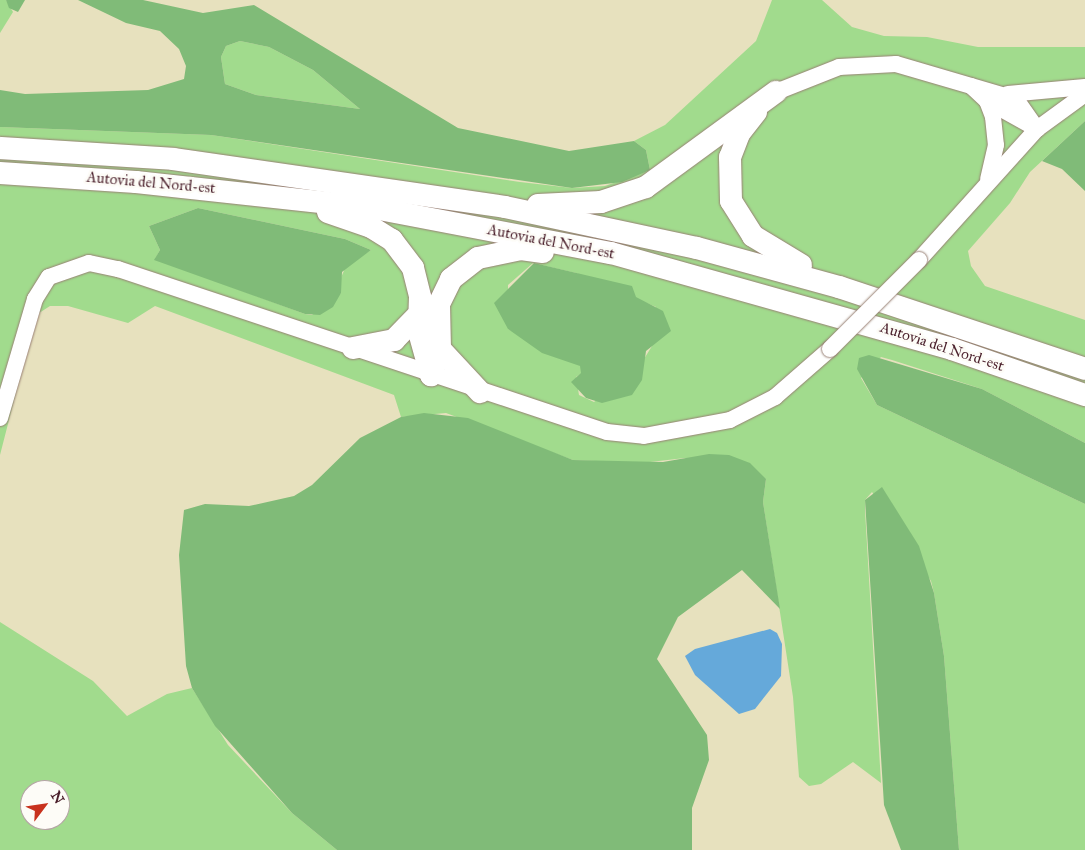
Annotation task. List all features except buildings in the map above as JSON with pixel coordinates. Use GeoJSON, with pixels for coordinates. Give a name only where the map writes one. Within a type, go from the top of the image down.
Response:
{"type":"FeatureCollection","features":[{"type":"Feature","properties":{"kind":"highway"},"geometry":{"type":"LineString","coordinates":[[504,207],[581,204],[631,194],[664,176],[776,92]]}},
{"type":"Feature","properties":{"kind":"highway"},"geometry":{"type":"LineString","coordinates":[[776,92],[734,144],[728,168],[731,201],[746,228],[763,245],[838,287]]}},
{"type":"Feature","properties":{"kind":"highway","name":"Autovia del Nord-est"},"geometry":{"type":"LineString","coordinates":[[0,148],[173,159],[504,207],[698,248],[838,287],[1085,368]]}},
{"type":"Feature","properties":{"kind":"highway","name":"Autovia del Nord-est"},"geometry":{"type":"LineString","coordinates":[[0,173],[302,199],[611,253],[952,349],[1085,395]]}},
{"type":"Feature","properties":{"kind":"highway"},"geometry":{"type":"LineString","coordinates":[[302,199],[372,227],[392,240],[419,282],[419,314],[431,375]]}},
{"type":"Feature","properties":{"kind":"highway"},"geometry":{"type":"LineString","coordinates":[[431,375],[440,348],[437,319],[444,291],[462,268],[478,258],[521,249],[574,256],[611,253]]}},
{"type":"Feature","properties":{"kind":"highway"},"geometry":{"type":"LineString","coordinates":[[353,348],[394,340],[419,314]]}},
{"type":"Feature","properties":{"kind":"highway"},"geometry":{"type":"LineString","coordinates":[[440,348],[480,392]]}},
{"type":"Feature","properties":{"kind":"street"},"geometry":{"type":"LineString","coordinates":[[776,92],[826,70],[882,63],[932,72],[971,86],[1007,94],[1085,87]]}},
{"type":"Feature","properties":{"kind":"street"},"geometry":{"type":"LineString","coordinates":[[971,86],[987,101],[1036,129]]}},
{"type":"Feature","properties":{"kind":"street"},"geometry":{"type":"LineString","coordinates":[[1007,94],[1023,105],[1036,129]]}},
{"type":"Feature","properties":{"kind":"street"},"geometry":{"type":"LineString","coordinates":[[0,418],[35,298],[49,277],[89,263],[118,269],[480,392],[607,432],[644,436],[692,430],[730,420],[775,397],[830,349],[920,260],[988,179],[1036,129],[1085,94]]}},
{"type":"Feature","properties":{"kind":"street"},"geometry":{"type":"LineString","coordinates":[[987,101],[996,145],[988,179]]}},
{"type":"Feature","properties":{"kind":"green space"},"geometry":{"type":"Polygon","coordinates":[[[0,0],[6,0],[13,12],[0,33],[0,0]]]}},
{"type":"Feature","properties":{"kind":"green space"},"geometry":{"type":"Polygon","coordinates":[[[6,0],[25,0],[18,12],[9,8],[6,0]]]}},
{"type":"Feature","properties":{"kind":"green space"},"geometry":{"type":"Polygon","coordinates":[[[78,0],[143,0],[203,13],[254,5],[458,128],[569,151],[634,141],[646,150],[650,170],[622,182],[572,188],[211,135],[0,127],[0,90],[25,94],[148,90],[184,79],[186,66],[179,49],[160,31],[126,23],[78,0]],[[240,41],[226,46],[221,57],[225,84],[256,95],[360,109],[313,70],[269,47],[240,41]]]}},
{"type":"Feature","properties":{"kind":"green space"},"geometry":{"type":"Polygon","coordinates":[[[772,0],[822,0],[852,27],[884,36],[927,37],[978,47],[1085,47],[1085,121],[1030,172],[1010,203],[968,251],[971,266],[985,286],[1085,320],[1085,443],[982,389],[892,360],[881,357],[861,378],[877,405],[1085,504],[1085,850],[959,850],[944,656],[934,593],[931,581],[872,492],[865,500],[865,510],[881,783],[853,762],[821,784],[809,786],[799,777],[793,697],[763,502],[766,479],[685,458],[641,463],[573,460],[446,413],[401,417],[394,395],[155,306],[128,323],[68,306],[50,306],[36,315],[0,455],[0,127],[211,135],[520,182],[572,188],[605,186],[650,170],[646,150],[634,141],[665,125],[756,41],[772,0]],[[198,208],[149,226],[160,250],[155,259],[305,314],[312,315],[341,293],[340,280],[346,266],[371,250],[345,239],[198,208]],[[533,263],[508,285],[508,329],[581,366],[582,373],[576,377],[579,395],[594,402],[644,359],[652,346],[656,307],[576,273],[533,263]]]}},
{"type":"Feature","properties":{"kind":"green space"},"geometry":{"type":"Polygon","coordinates":[[[240,41],[269,47],[313,70],[360,109],[256,95],[225,84],[221,57],[226,46],[240,41]]]}},
{"type":"Feature","properties":{"kind":"green space"},"geometry":{"type":"Polygon","coordinates":[[[1085,121],[1085,191],[1062,169],[1042,161],[1085,121]]]}},
{"type":"Feature","properties":{"kind":"green space"},"geometry":{"type":"Polygon","coordinates":[[[198,208],[345,239],[371,250],[342,272],[341,293],[333,307],[320,315],[305,314],[154,260],[160,250],[149,226],[198,208]]]}},
{"type":"Feature","properties":{"kind":"green space"},"geometry":{"type":"Polygon","coordinates":[[[534,263],[632,286],[636,297],[663,311],[671,331],[646,351],[642,380],[632,395],[602,403],[586,398],[571,382],[581,373],[580,366],[542,353],[508,329],[494,303],[534,263]]]}},
{"type":"Feature","properties":{"kind":"green space"},"geometry":{"type":"Polygon","coordinates":[[[869,355],[982,389],[1085,443],[1085,504],[877,405],[857,369],[859,358],[869,355]]]}},
{"type":"Feature","properties":{"kind":"green space"},"geometry":{"type":"Polygon","coordinates":[[[424,413],[468,418],[573,460],[663,462],[709,454],[729,455],[750,463],[766,479],[763,502],[780,609],[742,570],[678,617],[657,659],[707,735],[709,760],[692,808],[692,850],[337,850],[292,813],[215,726],[192,688],[186,666],[179,555],[184,510],[205,504],[249,506],[294,496],[312,485],[360,438],[401,417],[424,413]]]}},
{"type":"Feature","properties":{"kind":"green space"},"geometry":{"type":"Polygon","coordinates":[[[882,487],[919,546],[934,593],[944,656],[959,850],[901,850],[884,805],[865,500],[882,487]]]}},
{"type":"Feature","properties":{"kind":"green space"},"geometry":{"type":"Polygon","coordinates":[[[0,622],[93,681],[127,716],[167,694],[192,688],[228,745],[292,813],[337,850],[0,850],[0,622]]]}},
{"type":"Feature","properties":{"kind":"water"},"geometry":{"type":"Polygon","coordinates":[[[770,629],[777,633],[782,644],[781,676],[755,709],[739,714],[695,675],[685,656],[695,649],[770,629]]]}}]}
